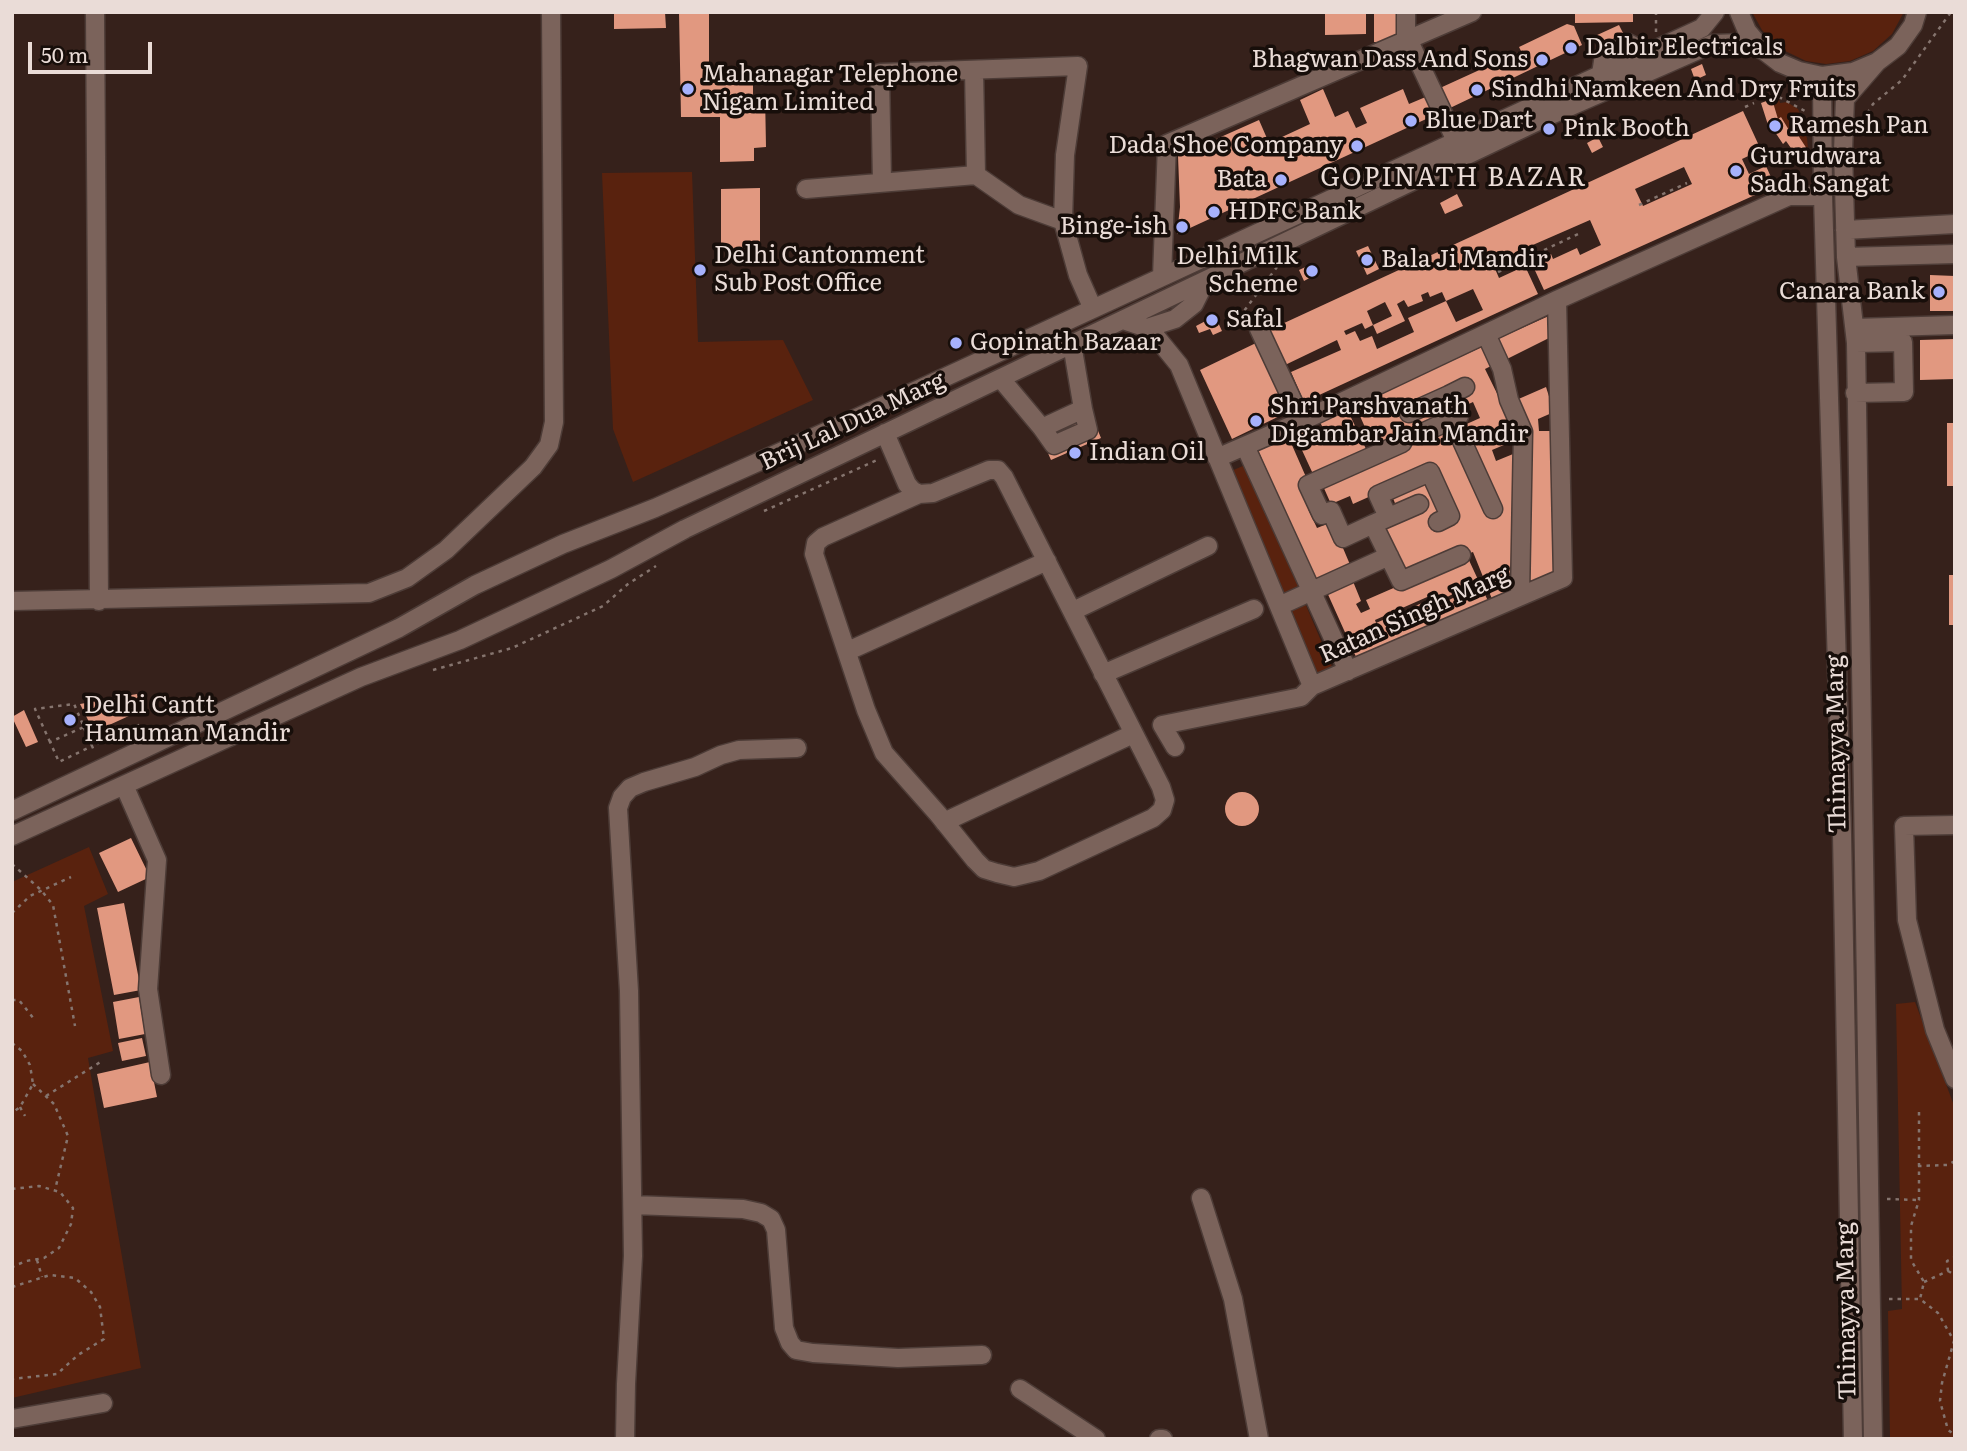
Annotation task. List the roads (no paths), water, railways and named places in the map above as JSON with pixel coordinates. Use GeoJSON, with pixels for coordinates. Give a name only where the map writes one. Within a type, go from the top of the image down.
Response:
{"type":"FeatureCollection","features":[{"type":"Feature","properties":{"kind":"street"},"geometry":{"type":"LineString","coordinates":[[95,12],[99,601]]}},
{"type":"Feature","properties":{"kind":"street"},"geometry":{"type":"LineString","coordinates":[[12,601],[369,593],[407,578],[446,550],[533,467],[549,445],[554,422],[551,12]]}},
{"type":"Feature","properties":{"kind":"street"},"geometry":{"type":"LineString","coordinates":[[1406,12],[1408,41],[1456,141]]}},
{"type":"Feature","properties":{"kind":"street"},"geometry":{"type":"LineString","coordinates":[[1162,277],[1167,144],[1472,12]]}},
{"type":"Feature","properties":{"kind":"street","name":"Brij Lal Dua Marg"},"geometry":{"type":"LineString","coordinates":[[12,811],[399,628],[475,585],[563,544],[667,503],[1702,28],[1715,12]]}},
{"type":"Feature","properties":{"kind":"street"},"geometry":{"type":"LineString","coordinates":[[1739,12],[1747,31],[1763,50],[1780,63],[1799,71],[1822,76],[1853,72],[1878,62]]}},
{"type":"Feature","properties":{"kind":"street","name":"Thimayya Marg"},"geometry":{"type":"LineString","coordinates":[[1873,1439],[1855,336],[1846,257],[1843,151],[1845,99],[1878,62],[1898,46],[1918,16]]}},
{"type":"Feature","properties":{"kind":"street","name":"Brij Lal Dua Marg"},"geometry":{"type":"LineString","coordinates":[[12,836],[361,677],[460,640],[611,569],[685,529],[1553,114],[1712,44],[1742,43],[1763,50]]}},
{"type":"Feature","properties":{"kind":"street"},"geometry":{"type":"LineString","coordinates":[[881,182],[880,73],[1078,66],[1065,155],[1063,221],[1079,275],[1093,309]]}},
{"type":"Feature","properties":{"kind":"street"},"geometry":{"type":"LineString","coordinates":[[974,70],[976,175]]}},
{"type":"Feature","properties":{"kind":"street","name":"Thimayya Marg"},"geometry":{"type":"LineString","coordinates":[[1822,76],[1823,196],[1842,834],[1853,1439]]}},
{"type":"Feature","properties":{"kind":"street"},"geometry":{"type":"LineString","coordinates":[[806,189],[976,175],[1019,205],[1063,221]]}},
{"type":"Feature","properties":{"kind":"street"},"geometry":{"type":"LineString","coordinates":[[1217,458],[1303,421],[1557,300],[1788,196],[1823,196]]}},
{"type":"Feature","properties":{"kind":"street"},"geometry":{"type":"LineString","coordinates":[[1846,230],[1955,224]]}},
{"type":"Feature","properties":{"kind":"street"},"geometry":{"type":"LineString","coordinates":[[1846,257],[1955,254]]}},
{"type":"Feature","properties":{"kind":"street"},"geometry":{"type":"LineString","coordinates":[[1123,320],[1147,328],[1175,319],[1194,304],[1206,280]]}},
{"type":"Feature","properties":{"kind":"street","name":"Ratan Singh Marg"},"geometry":{"type":"LineString","coordinates":[[1147,328],[1179,365],[1312,687],[1563,578],[1557,300]]}},
{"type":"Feature","properties":{"kind":"street"},"geometry":{"type":"LineString","coordinates":[[1855,336],[1955,326]]}},
{"type":"Feature","properties":{"kind":"street"},"geometry":{"type":"LineString","coordinates":[[1255,327],[1303,421]]}},
{"type":"Feature","properties":{"kind":"street"},"geometry":{"type":"LineString","coordinates":[[1486,334],[1502,369],[1509,400],[1523,432],[1520,596]]}},
{"type":"Feature","properties":{"kind":"street"},"geometry":{"type":"LineString","coordinates":[[1855,336],[1903,342],[1904,392],[1855,393]]}},
{"type":"Feature","properties":{"kind":"street"},"geometry":{"type":"LineString","coordinates":[[1001,379],[1042,428],[1083,409],[1072,344]]}},
{"type":"Feature","properties":{"kind":"street"},"geometry":{"type":"LineString","coordinates":[[1409,413],[1465,387]]}},
{"type":"Feature","properties":{"kind":"street"},"geometry":{"type":"LineString","coordinates":[[1449,395],[1461,415],[1493,509]]}},
{"type":"Feature","properties":{"kind":"street"},"geometry":{"type":"LineString","coordinates":[[1419,504],[1343,538],[1331,511],[1322,515],[1308,485],[1461,415]]}},
{"type":"Feature","properties":{"kind":"street"},"geometry":{"type":"LineString","coordinates":[[885,433],[907,484],[919,494]]}},
{"type":"Feature","properties":{"kind":"street"},"geometry":{"type":"LineString","coordinates":[[1245,446],[1348,671]]}},
{"type":"Feature","properties":{"kind":"street"},"geometry":{"type":"LineString","coordinates":[[998,470],[1004,477],[1161,787],[1165,800],[1162,810],[1153,818],[1039,871],[1014,877],[984,869],[884,753],[814,554],[816,543],[823,537],[919,494],[933,493],[979,473],[998,470]]}},
{"type":"Feature","properties":{"kind":"street"},"geometry":{"type":"LineString","coordinates":[[1437,522],[1450,516],[1430,472],[1378,495],[1389,556],[1401,581],[1461,555]]}},
{"type":"Feature","properties":{"kind":"street"},"geometry":{"type":"LineString","coordinates":[[1073,611],[1208,546]]}},
{"type":"Feature","properties":{"kind":"street"},"geometry":{"type":"LineString","coordinates":[[1279,606],[1389,556]]}},
{"type":"Feature","properties":{"kind":"street"},"geometry":{"type":"LineString","coordinates":[[848,651],[1047,561]]}},
{"type":"Feature","properties":{"kind":"street"},"geometry":{"type":"LineString","coordinates":[[1102,674],[1254,609]]}},
{"type":"Feature","properties":{"kind":"street"},"geometry":{"type":"LineString","coordinates":[[1175,747],[1163,725],[1301,697],[1312,687]]}},
{"type":"Feature","properties":{"kind":"street"},"geometry":{"type":"LineString","coordinates":[[944,822],[1133,734]]}},
{"type":"Feature","properties":{"kind":"street"},"geometry":{"type":"LineString","coordinates":[[625,1439],[633,1205],[629,991],[618,808],[622,797],[630,788],[721,755],[739,750],[797,748]]}},
{"type":"Feature","properties":{"kind":"street"},"geometry":{"type":"LineString","coordinates":[[124,785],[157,860],[148,989],[161,1075]]}},
{"type":"Feature","properties":{"kind":"street"},"geometry":{"type":"LineString","coordinates":[[1955,825],[1904,826],[1907,920],[1935,1030],[1955,1079]]}},
{"type":"Feature","properties":{"kind":"street"},"geometry":{"type":"LineString","coordinates":[[1842,834],[1863,833]]}},
{"type":"Feature","properties":{"kind":"street"},"geometry":{"type":"LineString","coordinates":[[1201,1198],[1233,1299],[1259,1439]]}},
{"type":"Feature","properties":{"kind":"street"},"geometry":{"type":"LineString","coordinates":[[633,1205],[743,1209],[761,1213],[771,1219],[776,1230],[784,1328],[796,1350],[898,1358],[982,1355]]}},
{"type":"Feature","properties":{"kind":"street"},"geometry":{"type":"LineString","coordinates":[[1020,1389],[1096,1439]]}},
{"type":"Feature","properties":{"kind":"street"},"geometry":{"type":"LineString","coordinates":[[12,1419],[103,1403]]}},
{"type":"Feature","properties":{"kind":"place","name":"Dalbir Electricals"},"geometry":{"type":"Point","coordinates":[1571,48]}},
{"type":"Feature","properties":{"kind":"place","name":"Bhagwan Dass And Sons"},"geometry":{"type":"Point","coordinates":[1542,60]}},
{"type":"Feature","properties":{"kind":"place","name":"Mahanagar Telephone Nigam Limited"},"geometry":{"type":"Point","coordinates":[688,89]}},
{"type":"Feature","properties":{"kind":"place","name":"Sindhi Namkeen And Dry Fruits"},"geometry":{"type":"Point","coordinates":[1477,90]}},
{"type":"Feature","properties":{"kind":"place","name":"Blue Dart"},"geometry":{"type":"Point","coordinates":[1411,121]}},
{"type":"Feature","properties":{"kind":"place","name":"Ramesh Pan"},"geometry":{"type":"Point","coordinates":[1775,126]}},
{"type":"Feature","properties":{"kind":"place","name":"Pink Booth"},"geometry":{"type":"Point","coordinates":[1549,129]}},
{"type":"Feature","properties":{"kind":"place","name":"Dada Shoe Company"},"geometry":{"type":"Point","coordinates":[1357,146]}},
{"type":"Feature","properties":{"kind":"place","name":"Gurudwara Sadh Sangat"},"geometry":{"type":"Point","coordinates":[1736,171]}},
{"type":"Feature","properties":{"kind":"place","name":"Bata"},"geometry":{"type":"Point","coordinates":[1281,180]}},
{"type":"Feature","properties":{"kind":"place","name":"HDFC Bank"},"geometry":{"type":"Point","coordinates":[1214,212]}},
{"type":"Feature","properties":{"kind":"place","name":"Binge-ish"},"geometry":{"type":"Point","coordinates":[1182,227]}},
{"type":"Feature","properties":{"kind":"place","name":"Bala Ji Mandir"},"geometry":{"type":"Point","coordinates":[1367,260]}},
{"type":"Feature","properties":{"kind":"place","name":"Delhi Cantonment Sub Post Office"},"geometry":{"type":"Point","coordinates":[700,270]}},
{"type":"Feature","properties":{"kind":"place","name":"Delhi Milk Scheme"},"geometry":{"type":"Point","coordinates":[1312,271]}},
{"type":"Feature","properties":{"kind":"place","name":"Canara Bank"},"geometry":{"type":"Point","coordinates":[1939,292]}},
{"type":"Feature","properties":{"kind":"place","name":"Safal"},"geometry":{"type":"Point","coordinates":[1212,320]}},
{"type":"Feature","properties":{"kind":"place","name":"Gopinath Bazaar"},"geometry":{"type":"Point","coordinates":[956,343]}},
{"type":"Feature","properties":{"kind":"place","name":"Shri Parshvanath Digambar Jain Mandir"},"geometry":{"type":"Point","coordinates":[1256,421]}},
{"type":"Feature","properties":{"kind":"place","name":"Indian Oil"},"geometry":{"type":"Point","coordinates":[1075,453]}},
{"type":"Feature","properties":{"kind":"place","name":"Delhi Cantt Hanuman Mandir"},"geometry":{"type":"Point","coordinates":[70,720]}},
{"type":"Feature","properties":{"kind":"district","name":"GOPINATH BAZAR"},"geometry":{"type":"Point","coordinates":[1454,178]}}]}
